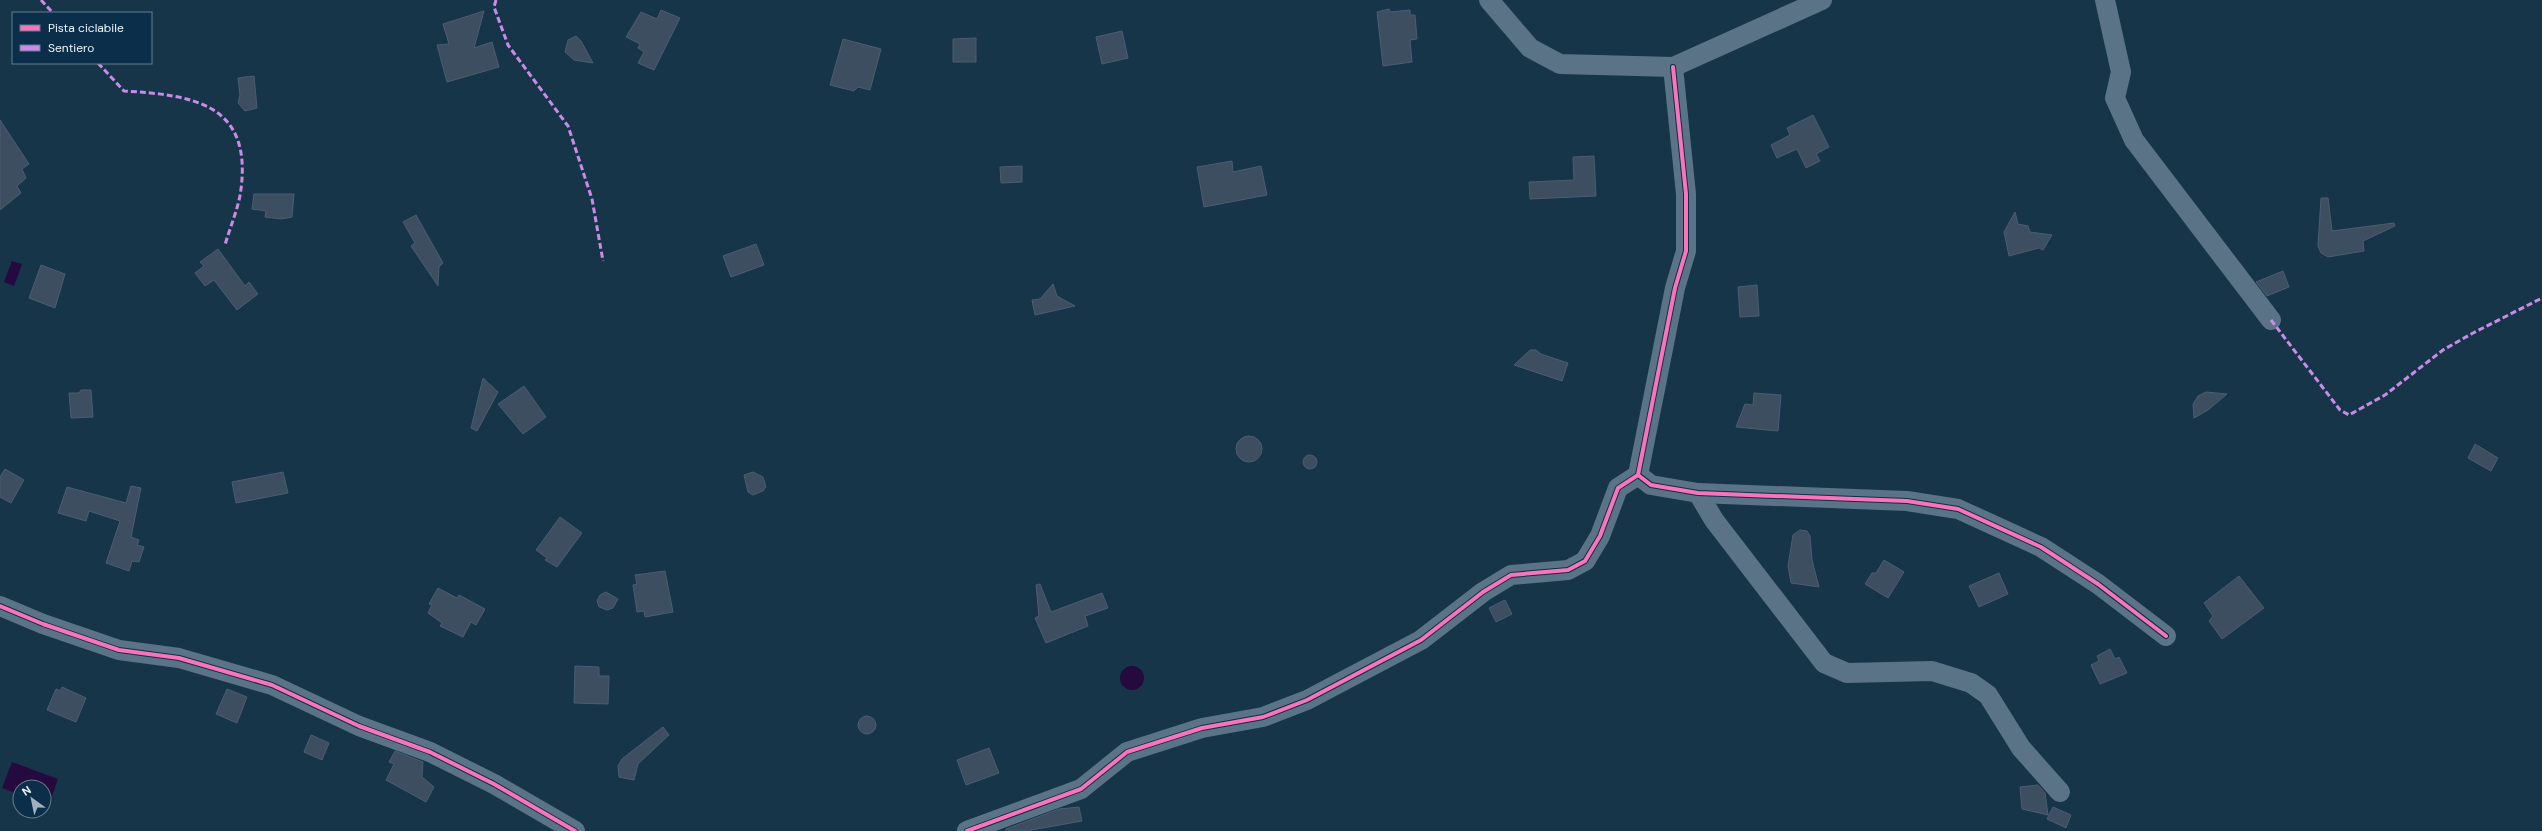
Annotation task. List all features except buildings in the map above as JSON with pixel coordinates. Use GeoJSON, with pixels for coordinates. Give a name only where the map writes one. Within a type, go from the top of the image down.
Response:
{"type":"FeatureCollection","features":[{"type":"Feature","properties":{"kind":"street"},"geometry":{"type":"LineString","coordinates":[[1489,0],[1530,48],[1560,64],[1673,67],[1822,0]]}},
{"type":"Feature","properties":{"kind":"street"},"geometry":{"type":"LineString","coordinates":[[2105,0],[2121,72],[2116,98],[2134,140],[2271,320]]}},
{"type":"Feature","properties":{"kind":"street"},"geometry":{"type":"LineString","coordinates":[[967,831],[1081,789],[1127,752],[1202,728],[1263,717],[1308,700],[1421,640],[1483,592],[1511,575],[1568,570],[1585,561],[1600,536],[1618,488],[1638,475],[1675,288],[1686,250],[1686,194],[1673,67]]}},
{"type":"Feature","properties":{"kind":"street"},"geometry":{"type":"LineString","coordinates":[[1638,475],[1651,485],[1698,494],[1907,502],[1958,509],[2041,547],[2098,584],[2166,636]]}},
{"type":"Feature","properties":{"kind":"street"},"geometry":{"type":"LineString","coordinates":[[1698,494],[1714,520],[1824,664],[1847,673],[1932,671],[1971,683],[1988,695],[2021,748],[2060,792]]}},
{"type":"Feature","properties":{"kind":"street"},"geometry":{"type":"LineString","coordinates":[[0,606],[43,624],[119,650],[179,658],[272,685],[359,726],[430,752],[494,784],[575,831]]}},
{"type":"Feature","properties":{"kind":"shaded area"},"geometry":{"type":"Polygon","coordinates":[[[12,261],[22,264],[14,286],[4,282],[12,261]]]}},
{"type":"Feature","properties":{"kind":"shaded area"},"geometry":{"type":"Polygon","coordinates":[[[1132,666],[1141,669],[1144,678],[1141,687],[1132,690],[1123,687],[1120,678],[1123,669],[1132,666]]]}},
{"type":"Feature","properties":{"kind":"shaded area"},"geometry":{"type":"Polygon","coordinates":[[[12,762],[58,779],[52,796],[52,779],[12,779],[12,792],[2,788],[12,762]]]}},
{"type":"Feature","properties":{"kind":"marked path"},"geometry":{"type":"LineString","coordinates":[[41,0],[52,12]]}},
{"type":"Feature","properties":{"kind":"marked path"},"geometry":{"type":"LineString","coordinates":[[496,0],[494,7],[508,45],[568,126],[592,199],[603,261]]}},
{"type":"Feature","properties":{"kind":"marked path"},"geometry":{"type":"LineString","coordinates":[[99,64],[124,91],[173,96],[194,101],[212,109],[227,121],[237,138],[242,160],[240,196],[225,245]]}},
{"type":"Feature","properties":{"kind":"marked path"},"geometry":{"type":"LineString","coordinates":[[2271,320],[2340,410],[2349,415],[2385,395],[2443,350],[2542,298]]}},
{"type":"Feature","properties":{"kind":"cycle path"},"geometry":{"type":"LineString","coordinates":[[967,831],[1081,789],[1127,752],[1202,728],[1263,717],[1307,700],[1421,640],[1483,592],[1511,575],[1568,570],[1585,561],[1600,536],[1618,488],[1638,475],[1675,288],[1686,251],[1686,194],[1673,67]]}},
{"type":"Feature","properties":{"kind":"cycle path"},"geometry":{"type":"LineString","coordinates":[[1638,475],[1651,485],[1698,493],[1907,501],[1958,509],[2041,547],[2098,584],[2166,636]]}},
{"type":"Feature","properties":{"kind":"cycle path"},"geometry":{"type":"LineString","coordinates":[[0,606],[43,624],[119,650],[179,658],[272,685],[359,726],[430,752],[494,784],[575,831]]}}]}
